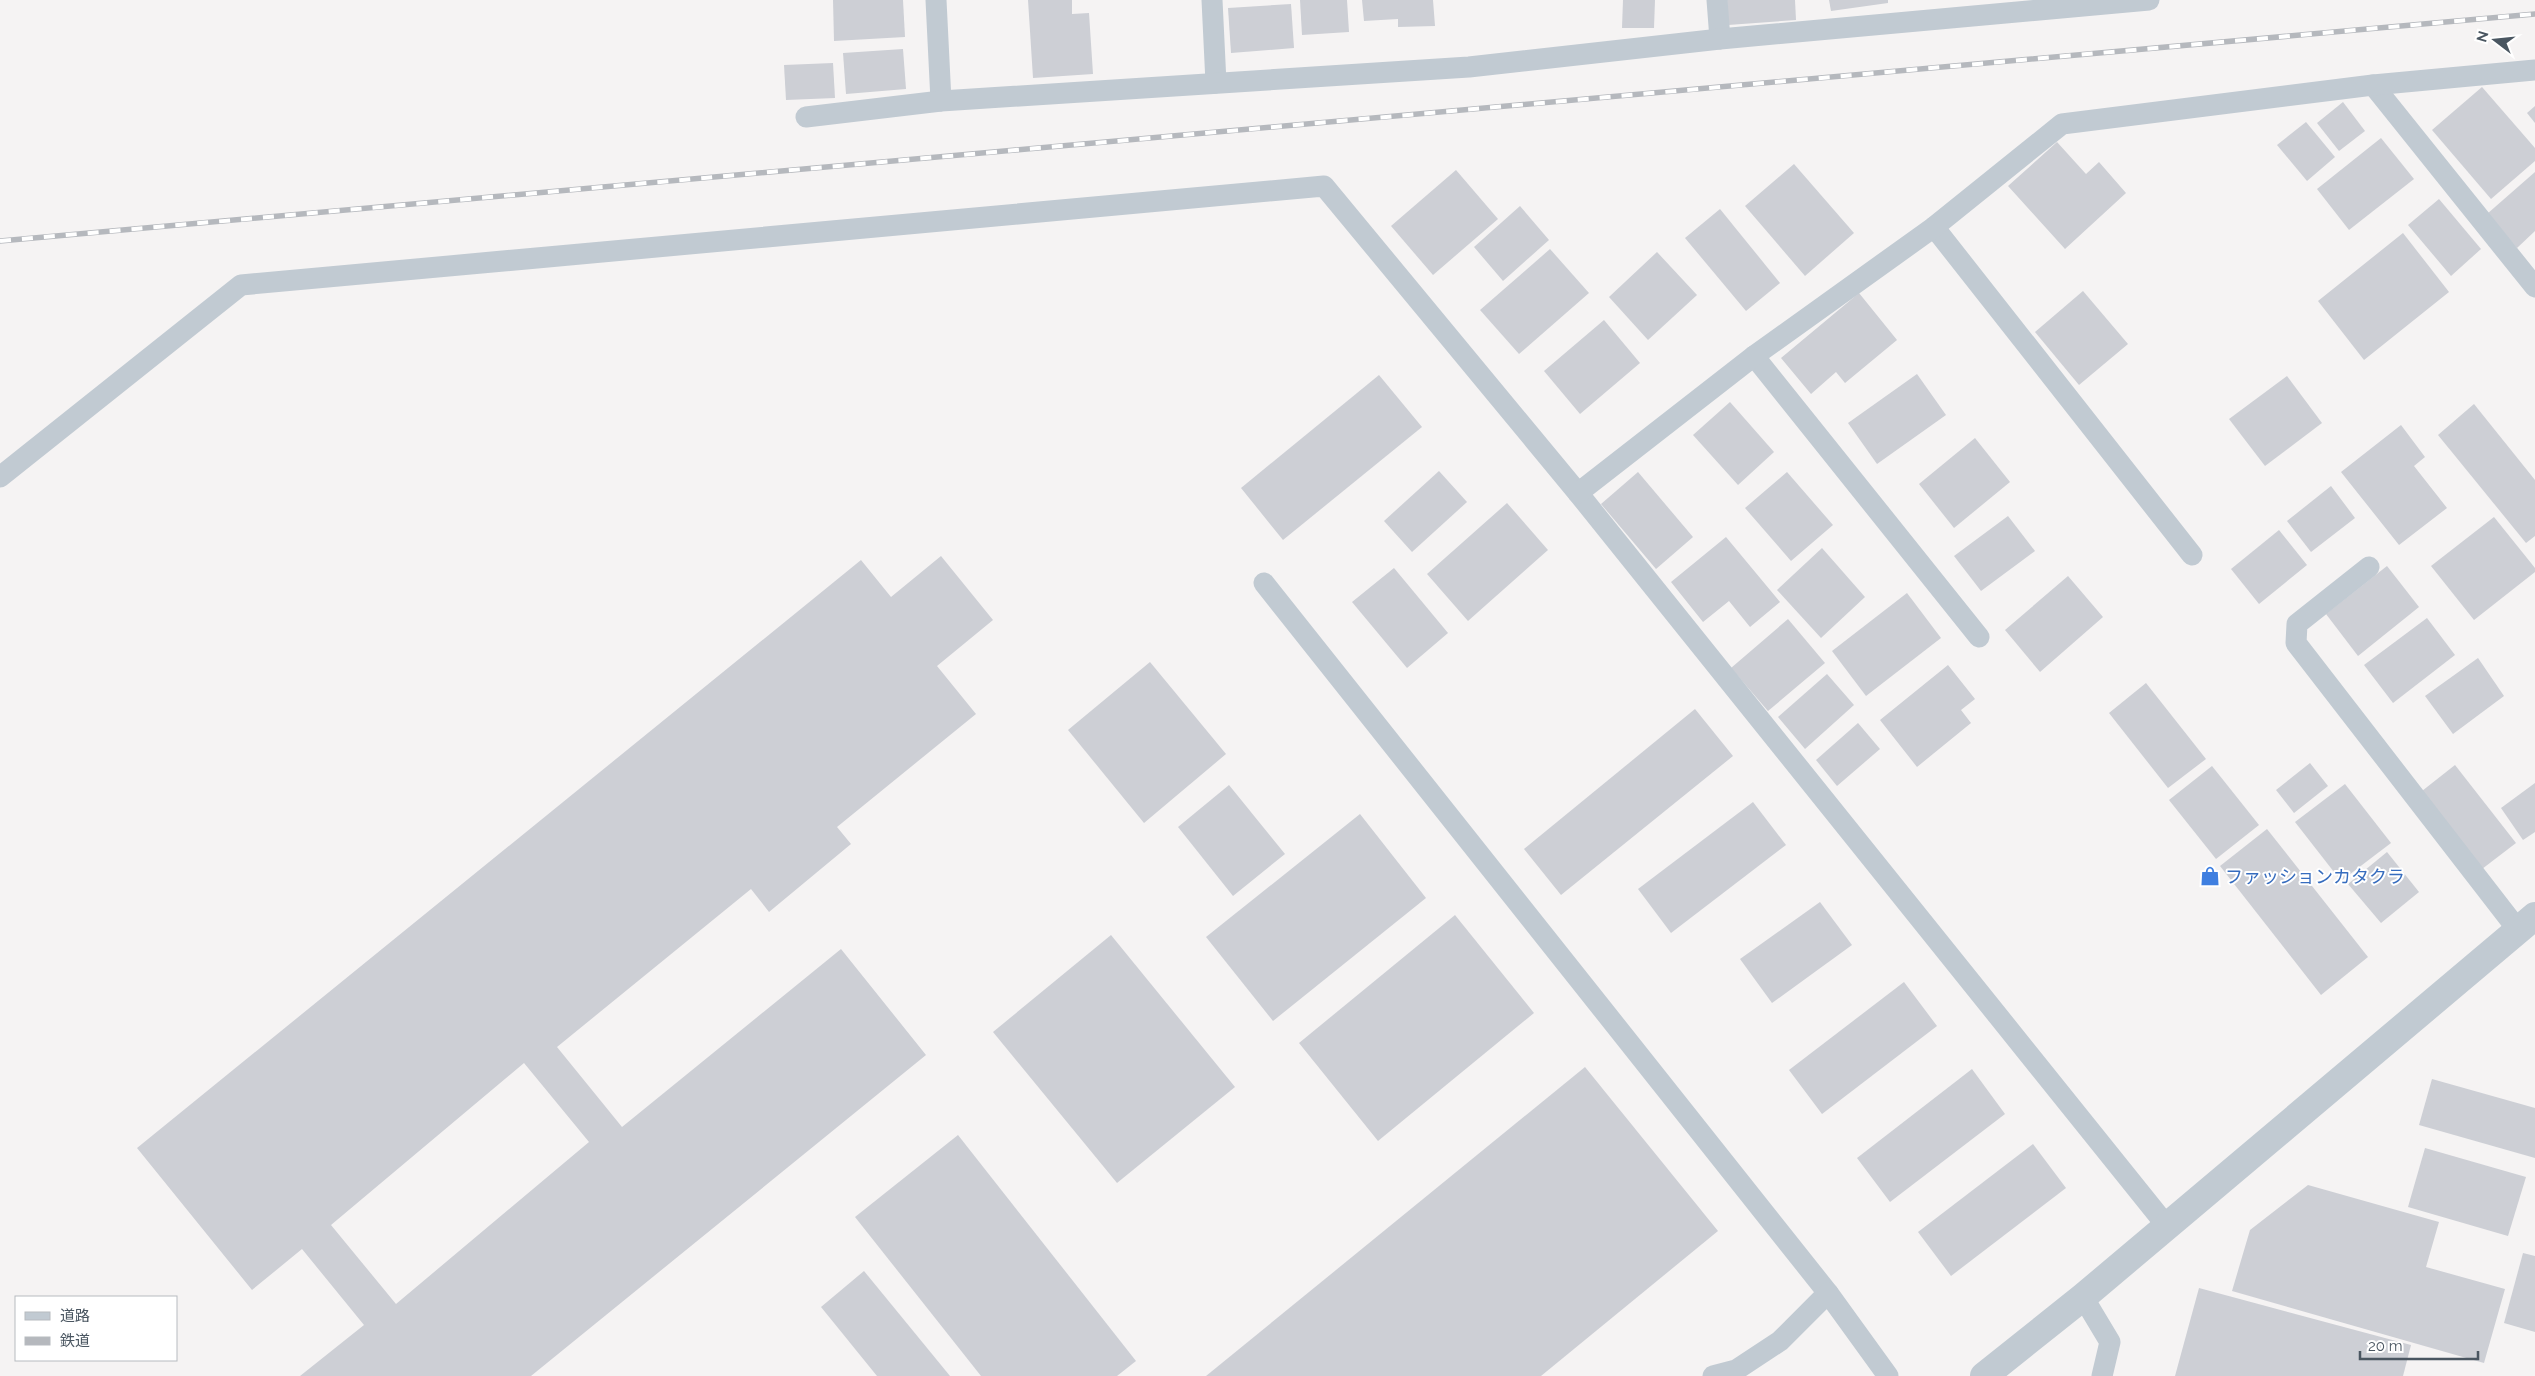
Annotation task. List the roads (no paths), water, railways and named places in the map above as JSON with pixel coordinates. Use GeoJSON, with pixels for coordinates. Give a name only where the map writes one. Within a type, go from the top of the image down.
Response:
{"type":"FeatureCollection","features":[{"type":"Feature","properties":{"kind":"street"},"geometry":{"type":"LineString","coordinates":[[1984,1376],[2083,1297],[2526,923]]}},
{"type":"Feature","properties":{"kind":"lane"},"geometry":{"type":"LineString","coordinates":[[936,0],[941,101]]}},
{"type":"Feature","properties":{"kind":"lane"},"geometry":{"type":"LineString","coordinates":[[1212,0],[1216,83]]}},
{"type":"Feature","properties":{"kind":"lane"},"geometry":{"type":"LineString","coordinates":[[1717,0],[1720,40]]}},
{"type":"Feature","properties":{"kind":"lane"},"geometry":{"type":"LineString","coordinates":[[806,117],[941,101],[1469,67],[1720,40],[1968,8],[2149,0]]}},
{"type":"Feature","properties":{"kind":"lane"},"geometry":{"type":"LineString","coordinates":[[1578,492],[1754,356],[1934,227],[2062,124],[2373,85],[2535,70]]}},
{"type":"Feature","properties":{"kind":"lane"},"geometry":{"type":"LineString","coordinates":[[2373,85],[2535,287]]}},
{"type":"Feature","properties":{"kind":"lane"},"geometry":{"type":"LineString","coordinates":[[0,477],[242,285],[1324,186],[1578,492],[2166,1225]]}},
{"type":"Feature","properties":{"kind":"lane"},"geometry":{"type":"LineString","coordinates":[[1934,227],[2192,555]]}},
{"type":"Feature","properties":{"kind":"lane"},"geometry":{"type":"LineString","coordinates":[[1754,356],[1979,637]]}},
{"type":"Feature","properties":{"kind":"lane"},"geometry":{"type":"LineString","coordinates":[[2369,567],[2297,624],[2296,643],[2526,923]]}},
{"type":"Feature","properties":{"kind":"lane"},"geometry":{"type":"LineString","coordinates":[[1264,583],[1828,1293],[1888,1376]]}},
{"type":"Feature","properties":{"kind":"lane"},"geometry":{"type":"LineString","coordinates":[[1713,1376],[1736,1370],[1780,1340],[1828,1293]]}},
{"type":"Feature","properties":{"kind":"lane"},"geometry":{"type":"LineString","coordinates":[[2083,1297],[2110,1342],[2102,1376]]}},
{"type":"Feature","properties":{"kind":"railway"},"geometry":{"type":"LineString","coordinates":[[0,241],[2535,14]]}},
{"type":"Feature","properties":{"kind":"place","name":"ファッションカタクラ"},"geometry":{"type":"Point","coordinates":[2210,876]}}]}
